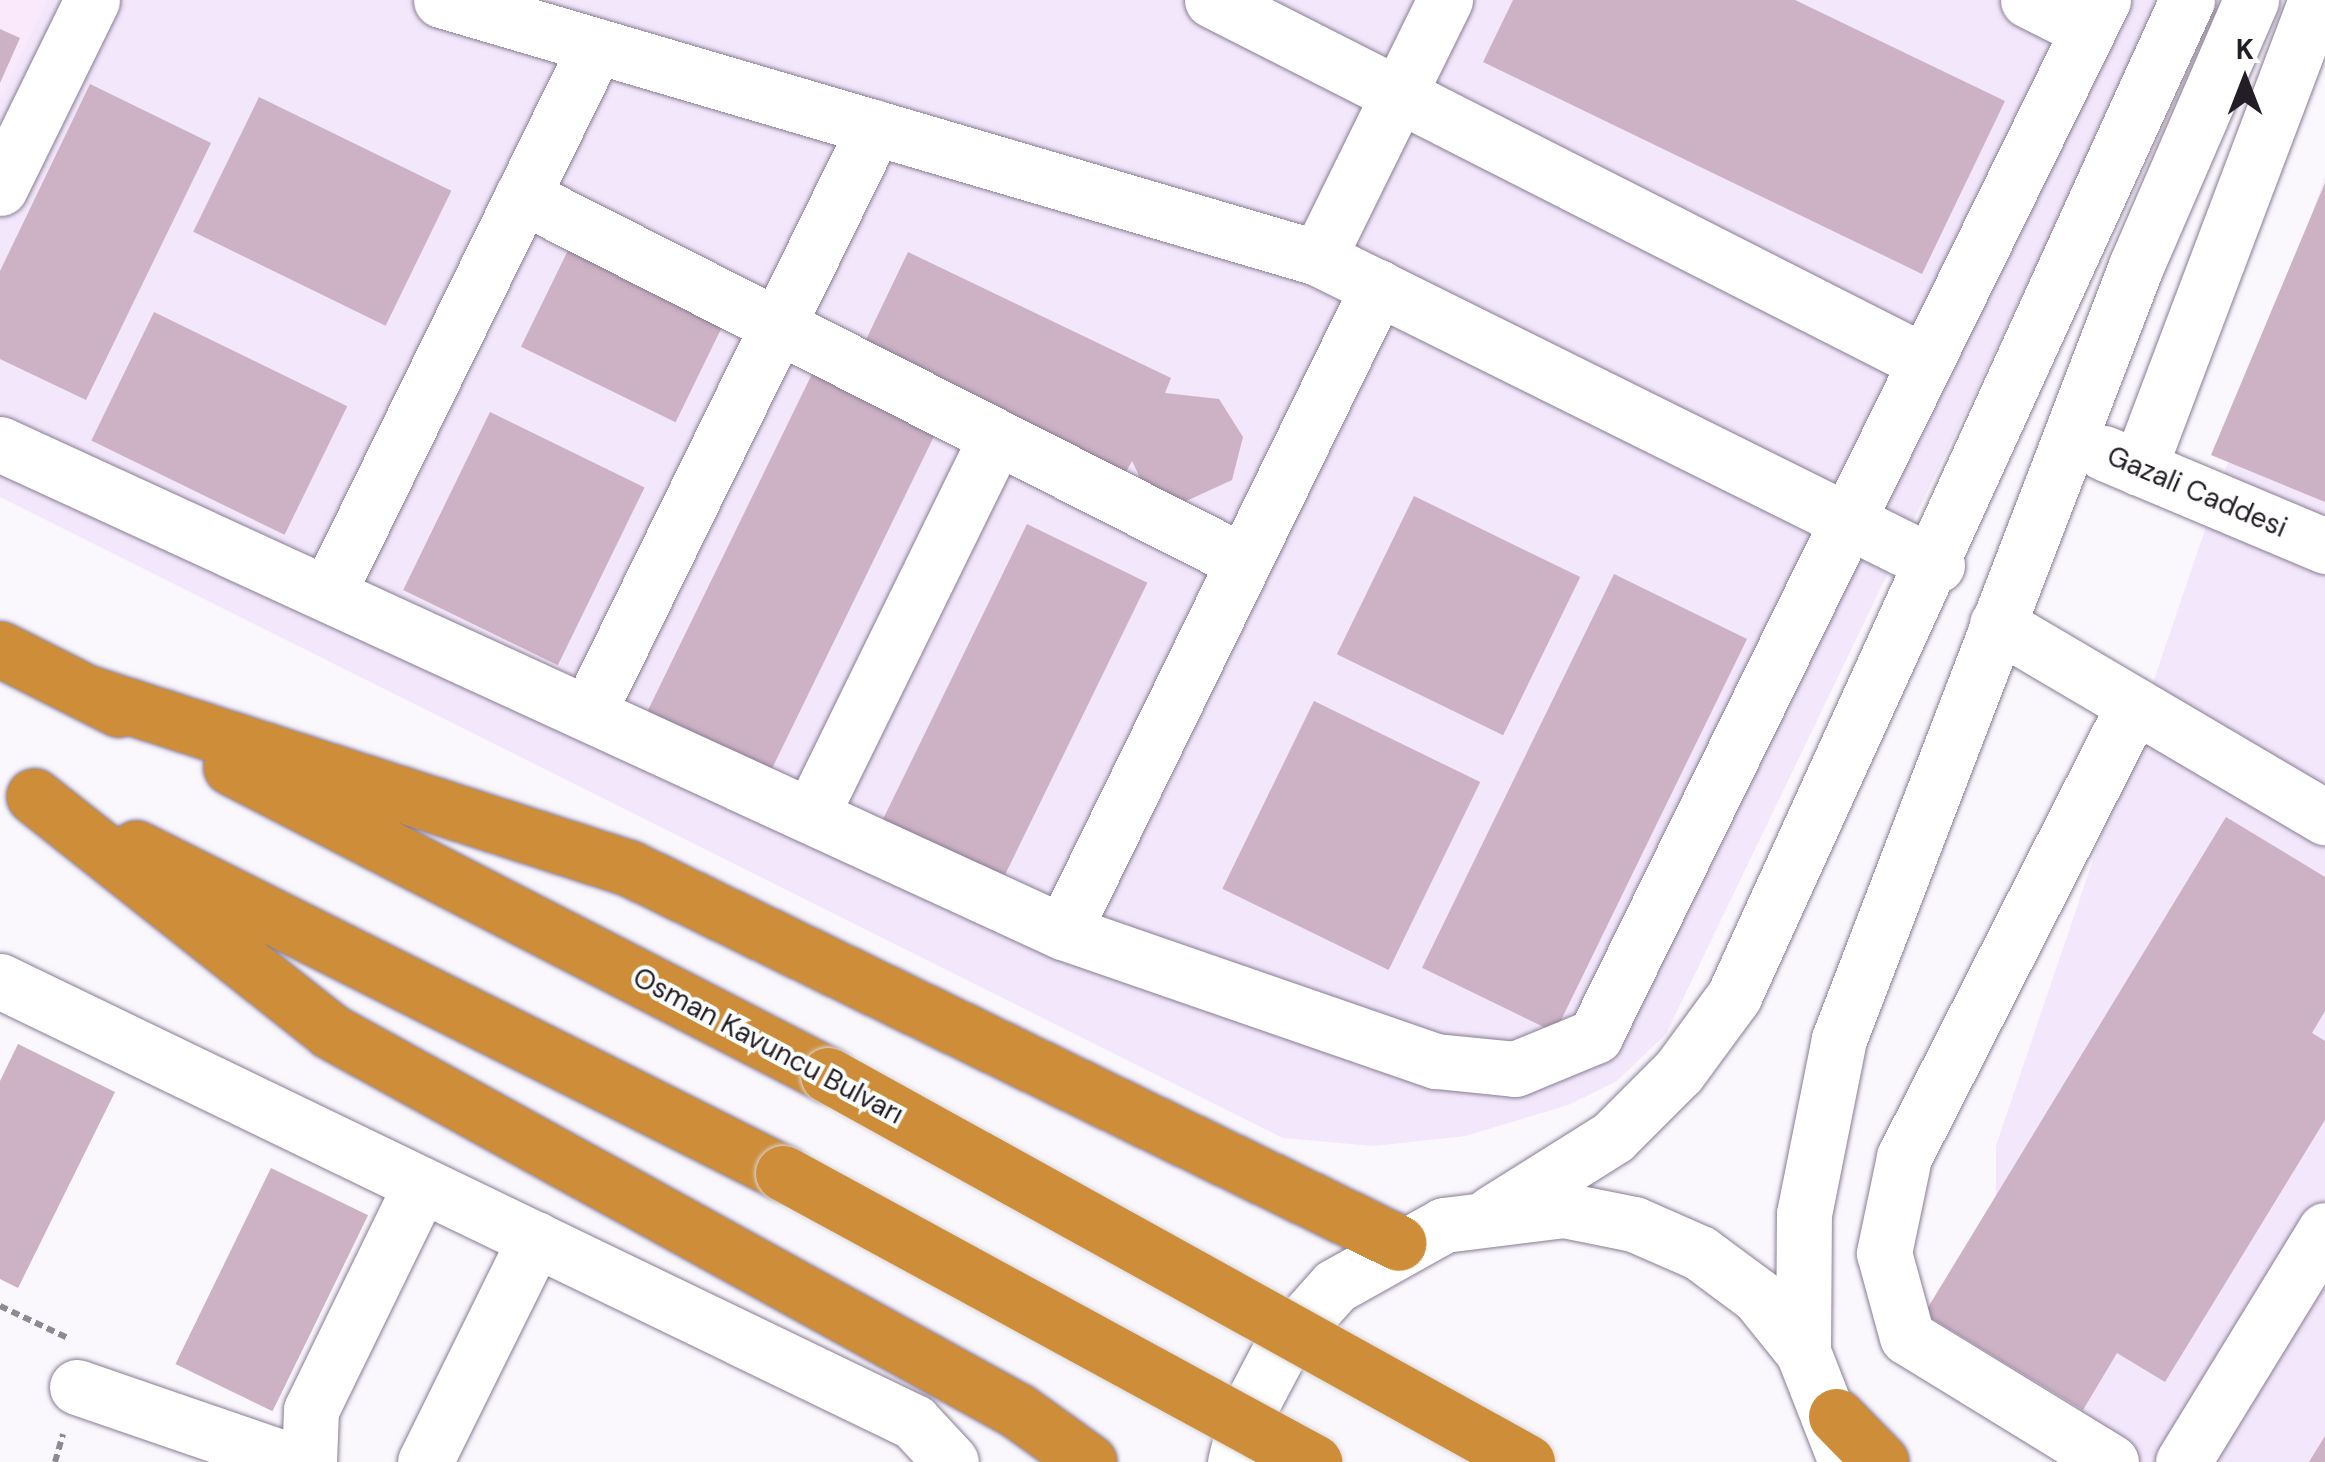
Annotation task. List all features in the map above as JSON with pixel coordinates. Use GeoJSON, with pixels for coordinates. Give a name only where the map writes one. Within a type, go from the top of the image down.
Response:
{"type":"FeatureCollection","features":[{"type":"Feature","properties":{"kind":"highway","name":"Osman Kavuncu Bulvarı"},"geometry":{"type":"LineString","coordinates":[[0,649],[828,1075],[1526,1462]]}},
{"type":"Feature","properties":{"kind":"highway"},"geometry":{"type":"LineString","coordinates":[[88,693],[629,868],[1399,1243]]}},
{"type":"Feature","properties":{"kind":"highway"},"geometry":{"type":"LineString","coordinates":[[17,788],[782,1172],[1314,1462]]}},
{"type":"Feature","properties":{"kind":"highway"},"geometry":{"type":"LineString","coordinates":[[17,788],[330,1032],[1018,1411],[1090,1462]]}},
{"type":"Feature","properties":{"kind":"highway"},"geometry":{"type":"LineString","coordinates":[[1841,1439],[1882,1462]]}},
{"type":"Feature","properties":{"kind":"street"},"geometry":{"type":"LineString","coordinates":[[0,188],[92,0]]}},
{"type":"Feature","properties":{"kind":"street"},"geometry":{"type":"LineString","coordinates":[[441,0],[1318,258],[1937,565]]}},
{"type":"Feature","properties":{"kind":"street"},"geometry":{"type":"LineString","coordinates":[[1212,0],[1925,362]]}},
{"type":"Feature","properties":{"kind":"street"},"geometry":{"type":"LineString","coordinates":[[1318,258],[1445,0]]}},
{"type":"Feature","properties":{"kind":"street"},"geometry":{"type":"LineString","coordinates":[[0,444],[812,813],[1063,932],[1462,1067],[1515,1068],[1570,1051],[1594,1036],[2095,15],[2028,0]]}},
{"type":"Feature","properties":{"kind":"street"},"geometry":{"type":"LineString","coordinates":[[1492,1214],[1613,1137],[1708,1034],[1769,933],[2082,246],[2187,0]]}},
{"type":"Feature","properties":{"kind":"street"},"geometry":{"type":"LineString","coordinates":[[1803,1352],[1801,1283],[1813,1145],[1839,1039],[2136,266],[2251,0]]}},
{"type":"Feature","properties":{"kind":"street"},"geometry":{"type":"LineString","coordinates":[[2139,468],[2316,0]]}},
{"type":"Feature","properties":{"kind":"street"},"geometry":{"type":"LineString","coordinates":[[328,593],[596,46]]}},
{"type":"Feature","properties":{"kind":"street"},"geometry":{"type":"LineString","coordinates":[[589,711],[875,127]]}},
{"type":"Feature","properties":{"kind":"street"},"geometry":{"type":"LineString","coordinates":[[522,196],[1244,562]]}},
{"type":"Feature","properties":{"kind":"street"},"geometry":{"type":"LineString","coordinates":[[1063,932],[1378,287]]}},
{"type":"Feature","properties":{"kind":"street"},"geometry":{"type":"LineString","coordinates":[[812,813],[996,436]]}},
{"type":"Feature","properties":{"kind":"street","name":"Gazali Caddesi"},"geometry":{"type":"LineString","coordinates":[[2069,439],[2325,546]]}},
{"type":"Feature","properties":{"kind":"street"},"geometry":{"type":"LineString","coordinates":[[1997,624],[2325,817]]}},
{"type":"Feature","properties":{"kind":"street"},"geometry":{"type":"LineString","coordinates":[[2111,1462],[1907,1337],[1884,1253],[1904,1157],[2134,704]]}},
{"type":"Feature","properties":{"kind":"street"},"geometry":{"type":"LineString","coordinates":[[0,981],[914,1422],[951,1462]]}},
{"type":"Feature","properties":{"kind":"street"},"geometry":{"type":"LineString","coordinates":[[309,1462],[311,1410],[421,1184]]}},
{"type":"Feature","properties":{"kind":"street"},"geometry":{"type":"LineString","coordinates":[[1236,1462],[1248,1411],[1284,1343],[1335,1286],[1399,1243],[1492,1214],[1564,1210],[1667,1239],[1758,1296],[1803,1352],[1841,1439]]}},
{"type":"Feature","properties":{"kind":"street"},"geometry":{"type":"LineString","coordinates":[[2183,1462],[2325,1230]]}},
{"type":"Feature","properties":{"kind":"street"},"geometry":{"type":"LineString","coordinates":[[425,1462],[534,1239]]}},
{"type":"Feature","properties":{"kind":"street"},"geometry":{"type":"LineString","coordinates":[[1801,1283],[1884,1253]]}},
{"type":"Feature","properties":{"kind":"street"},"geometry":{"type":"LineString","coordinates":[[77,1387],[295,1462]]}},
{"type":"Feature","properties":{"kind":"shaded area"},"geometry":{"type":"Polygon","coordinates":[[[0,0],[2164,0],[1666,1034],[1617,1081],[1568,1105],[1465,1136],[1374,1146],[1283,1138],[0,497],[0,0]]]}},
{"type":"Feature","properties":{"kind":"shaded area"},"geometry":{"type":"Polygon","coordinates":[[[0,0],[47,0],[0,102],[0,0]]]}},
{"type":"Feature","properties":{"kind":"shaded area"},"geometry":{"type":"Polygon","coordinates":[[[2325,176],[2325,1462],[2055,1462],[1996,1359],[1996,1146],[2325,176]]]}},
{"type":"Feature","properties":{"kind":"building"},"geometry":{"type":"Polygon","coordinates":[[[1513,0],[1795,0],[2005,101],[1922,274],[1483,62],[1513,0]]]}},
{"type":"Feature","properties":{"kind":"building"},"geometry":{"type":"Polygon","coordinates":[[[0,29],[20,38],[0,83],[0,29]]]}},
{"type":"Feature","properties":{"kind":"building"},"geometry":{"type":"Polygon","coordinates":[[[90,84],[211,143],[86,400],[0,359],[0,271],[90,84]]]}},
{"type":"Feature","properties":{"kind":"building"},"geometry":{"type":"Polygon","coordinates":[[[259,97],[451,191],[386,326],[193,232],[259,97]]]}},
{"type":"Feature","properties":{"kind":"building"},"geometry":{"type":"Polygon","coordinates":[[[2325,183],[2325,502],[2211,455],[2325,183]]]}},
{"type":"Feature","properties":{"kind":"building"},"geometry":{"type":"Polygon","coordinates":[[[574,238],[729,313],[676,422],[521,347],[574,238]]]}},
{"type":"Feature","properties":{"kind":"building"},"geometry":{"type":"Polygon","coordinates":[[[908,252],[1171,378],[1165,393],[1219,399],[1243,437],[1232,480],[1182,503],[1142,482],[1132,461],[1125,474],[862,348],[908,252]]]}},
{"type":"Feature","properties":{"kind":"building"},"geometry":{"type":"Polygon","coordinates":[[[154,312],[347,406],[285,535],[91,441],[154,312]]]}},
{"type":"Feature","properties":{"kind":"building"},"geometry":{"type":"Polygon","coordinates":[[[812,374],[935,434],[768,777],[645,717],[812,374]]]}},
{"type":"Feature","properties":{"kind":"building"},"geometry":{"type":"Polygon","coordinates":[[[490,412],[645,487],[558,665],[403,590],[490,412]]]}},
{"type":"Feature","properties":{"kind":"building"},"geometry":{"type":"Polygon","coordinates":[[[1414,496],[1580,577],[1503,735],[1337,654],[1414,496]]]}},
{"type":"Feature","properties":{"kind":"building"},"geometry":{"type":"Polygon","coordinates":[[[1027,524],[1147,583],[998,888],[878,830],[1027,524]]]}},
{"type":"Feature","properties":{"kind":"building"},"geometry":{"type":"Polygon","coordinates":[[[1614,574],[1747,639],[1555,1033],[1422,968],[1614,574]]]}},
{"type":"Feature","properties":{"kind":"building"},"geometry":{"type":"Polygon","coordinates":[[[1314,701],[1480,782],[1389,970],[1222,889],[1314,701]]]}},
{"type":"Feature","properties":{"kind":"building"},"geometry":{"type":"Polygon","coordinates":[[[2226,817],[2325,877],[2325,1011],[2312,1033],[2325,1041],[2325,1120],[2165,1382],[2117,1353],[2083,1410],[1924,1314],[2226,817]]]}},
{"type":"Feature","properties":{"kind":"building"},"geometry":{"type":"Polygon","coordinates":[[[18,1044],[115,1092],[18,1288],[0,1279],[0,1081],[18,1044]]]}},
{"type":"Feature","properties":{"kind":"building"},"geometry":{"type":"Polygon","coordinates":[[[271,1168],[368,1215],[273,1411],[175,1364],[271,1168]]]}},
{"type":"Feature","properties":{"kind":"building"},"geometry":{"type":"Polygon","coordinates":[[[2325,1436],[2325,1462],[2309,1462],[2325,1436]]]}}]}
